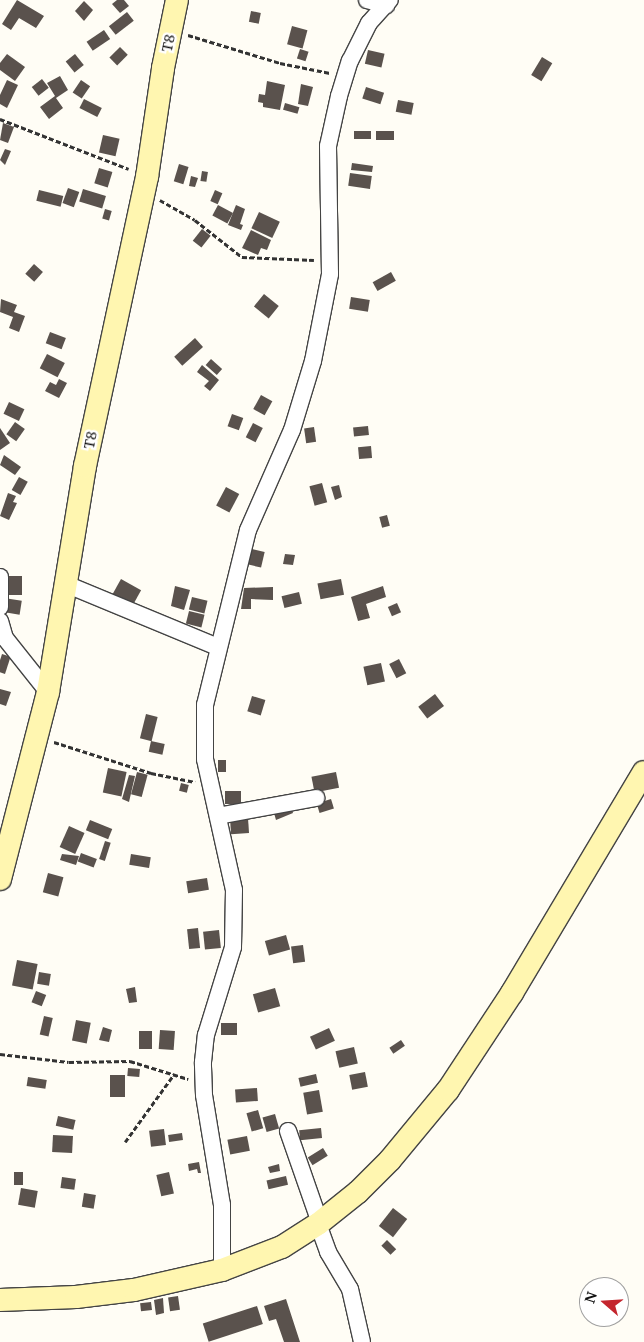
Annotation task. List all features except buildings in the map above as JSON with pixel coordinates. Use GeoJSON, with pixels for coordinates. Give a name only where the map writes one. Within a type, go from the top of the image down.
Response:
{"type":"FeatureCollection","features":[{"type":"Feature","properties":{"kind":"street","name":"T8"},"geometry":{"type":"LineString","coordinates":[[0,879],[38,737],[48,692],[68,585],[90,440],[145,185],[170,30],[177,0]]}},
{"type":"Feature","properties":{"kind":"street"},"geometry":{"type":"LineString","coordinates":[[367,0],[388,2]]}},
{"type":"Feature","properties":{"kind":"street"},"geometry":{"type":"LineString","coordinates":[[222,1270],[220,1178],[204,1085],[206,1035],[230,963],[235,925],[232,872],[209,784],[205,759],[205,714],[218,647],[232,602],[248,530],[284,452],[305,391],[326,299],[330,261],[328,146],[344,76],[369,23],[388,2]]}},
{"type":"Feature","properties":{"kind":"street"},"geometry":{"type":"LineString","coordinates":[[0,577],[0,607]]}},
{"type":"Feature","properties":{"kind":"street"},"geometry":{"type":"LineString","coordinates":[[68,585],[218,647]]}},
{"type":"Feature","properties":{"kind":"street"},"geometry":{"type":"LineString","coordinates":[[0,621],[5,638],[48,692]]}},
{"type":"Feature","properties":{"kind":"street"},"geometry":{"type":"LineString","coordinates":[[0,1300],[134,1290],[222,1270],[282,1247],[319,1224],[390,1160],[448,1090],[512,993],[644,772]]}},
{"type":"Feature","properties":{"kind":"street"},"geometry":{"type":"LineString","coordinates":[[218,816],[316,798]]}},
{"type":"Feature","properties":{"kind":"street"},"geometry":{"type":"LineString","coordinates":[[288,1131],[328,1252],[350,1289],[362,1342]]}},
{"type":"Feature","properties":{"kind":"path"},"geometry":{"type":"LineString","coordinates":[[170,30],[280,62],[344,76]]}},
{"type":"Feature","properties":{"kind":"path"},"geometry":{"type":"LineString","coordinates":[[0,119],[145,185],[242,256],[330,261]]}},
{"type":"Feature","properties":{"kind":"path"},"geometry":{"type":"LineString","coordinates":[[38,737],[151,773],[209,784]]}},
{"type":"Feature","properties":{"kind":"path"},"geometry":{"type":"LineString","coordinates":[[0,1054],[70,1062],[130,1061],[204,1085]]}},
{"type":"Feature","properties":{"kind":"path"},"geometry":{"type":"LineString","coordinates":[[125,1142],[174,1074]]}}]}
